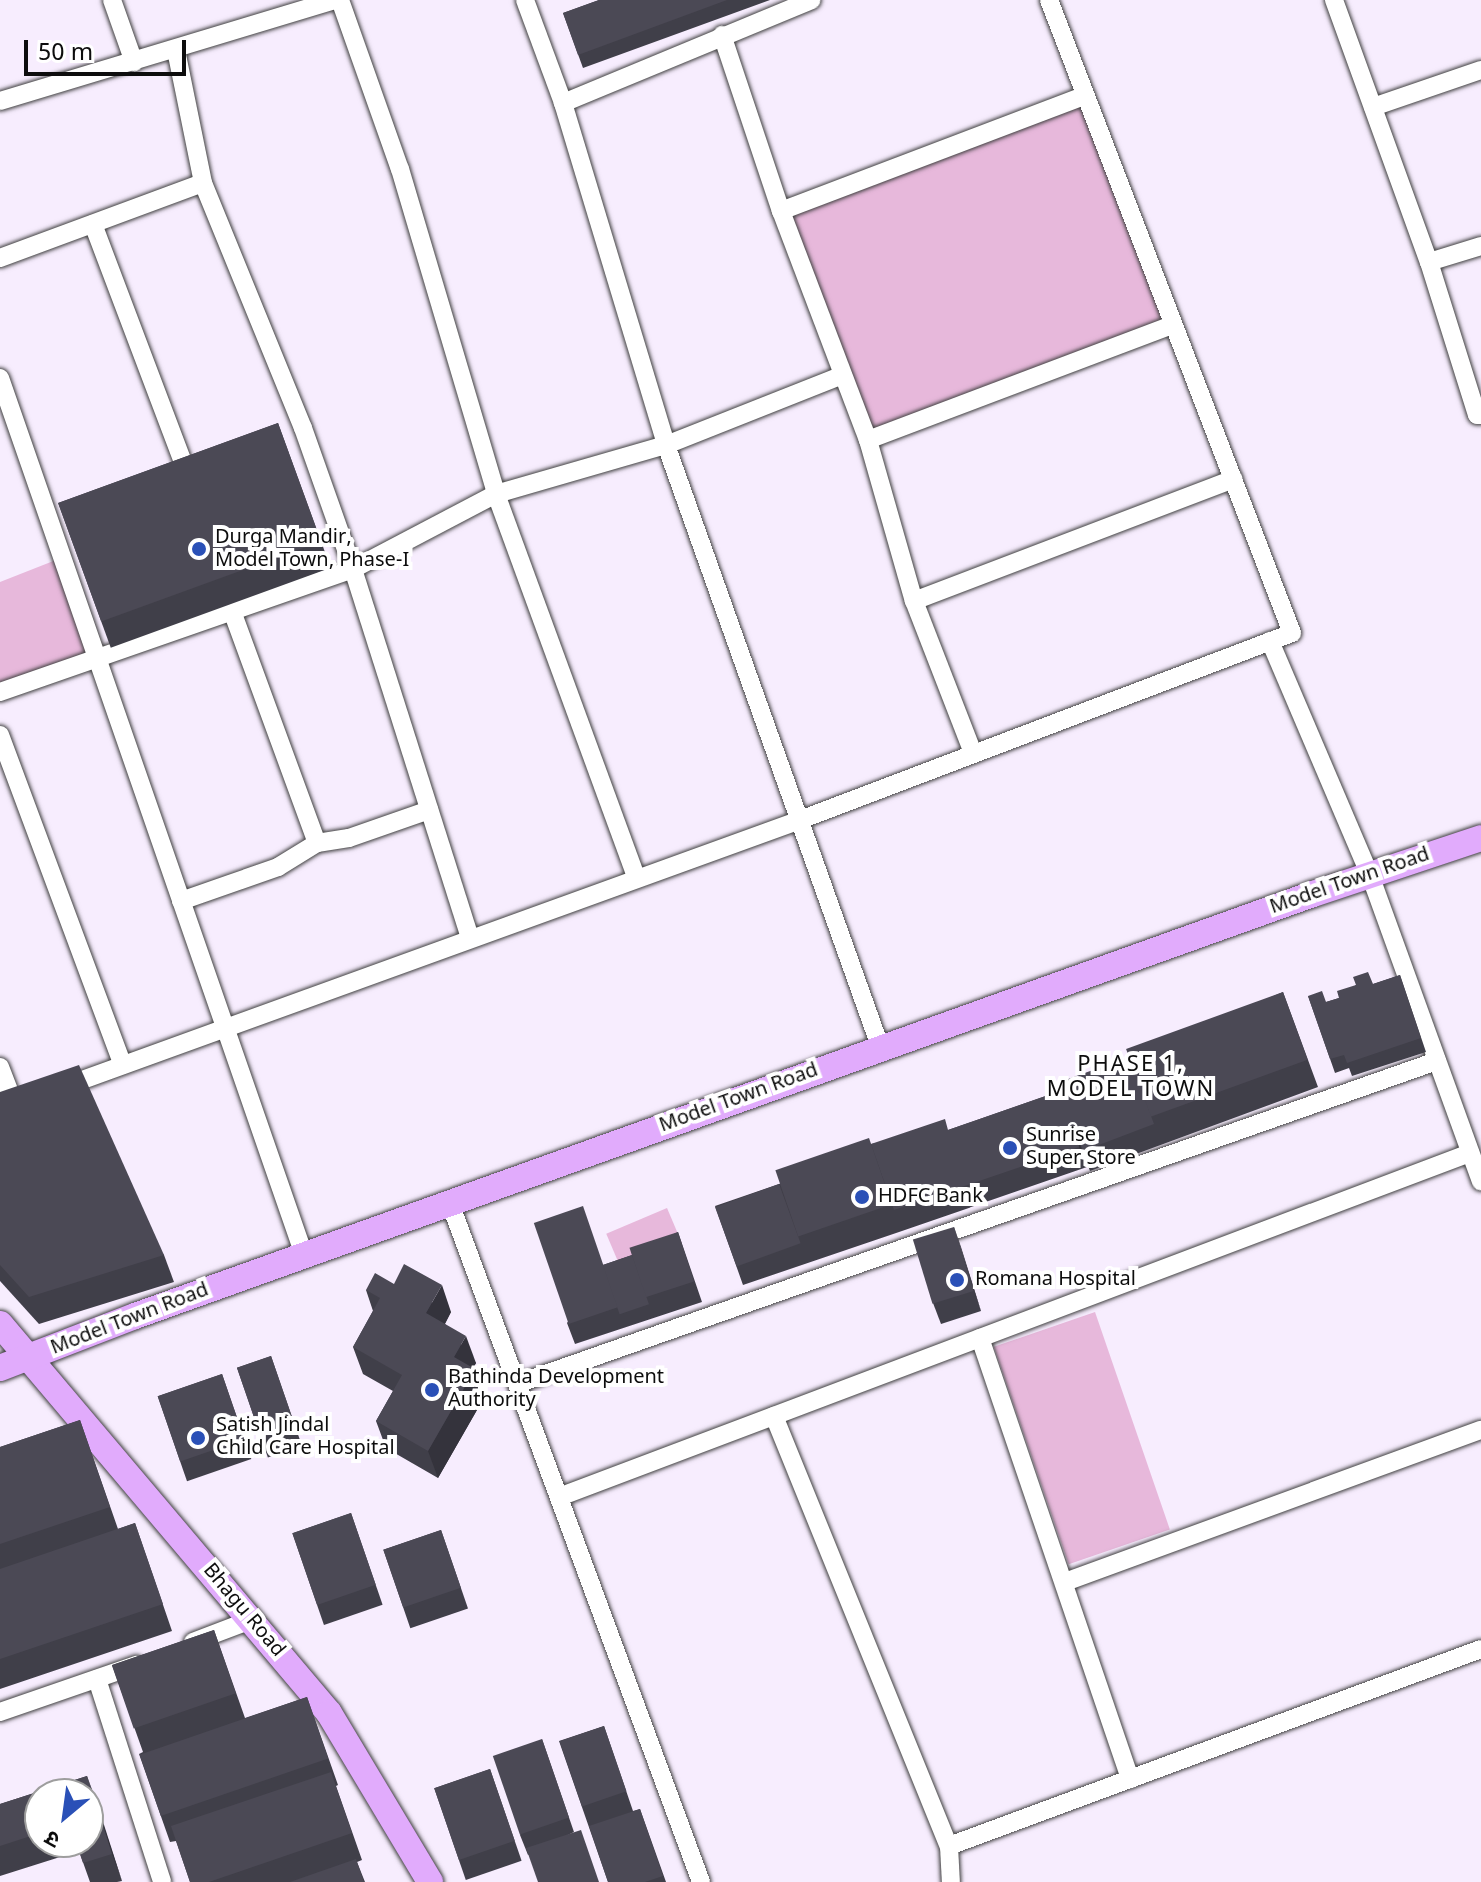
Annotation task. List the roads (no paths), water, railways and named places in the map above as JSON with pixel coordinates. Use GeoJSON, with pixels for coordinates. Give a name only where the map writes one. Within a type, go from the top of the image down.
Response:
{"type":"FeatureCollection","features":[{"type":"Feature","properties":{"kind":"main road","name":"Model Town Road"},"geometry":{"type":"LineString","coordinates":[[0,1368],[304,1255],[1481,838]]}},
{"type":"Feature","properties":{"kind":"main road","name":"Bhagu Road"},"geometry":{"type":"LineString","coordinates":[[0,1324],[329,1713],[430,1882]]}},
{"type":"Feature","properties":{"kind":"street"},"geometry":{"type":"LineString","coordinates":[[112,0],[134,62]]}},
{"type":"Feature","properties":{"kind":"street"},"geometry":{"type":"LineString","coordinates":[[0,101],[176,50],[273,8],[334,0]]}},
{"type":"Feature","properties":{"kind":"street"},"geometry":{"type":"LineString","coordinates":[[340,0],[400,169],[496,494],[636,877]]}},
{"type":"Feature","properties":{"kind":"street"},"geometry":{"type":"LineString","coordinates":[[525,0],[563,103],[666,445],[881,1049]]}},
{"type":"Feature","properties":{"kind":"street"},"geometry":{"type":"LineString","coordinates":[[563,103],[812,0]]}},
{"type":"Feature","properties":{"kind":"street"},"geometry":{"type":"LineString","coordinates":[[0,1067],[21,1102],[800,820],[1292,633],[1049,0]]}},
{"type":"Feature","properties":{"kind":"street"},"geometry":{"type":"LineString","coordinates":[[1334,0],[1429,262],[1477,415],[1481,415]]}},
{"type":"Feature","properties":{"kind":"street"},"geometry":{"type":"LineString","coordinates":[[722,35],[781,211],[868,440],[914,601],[973,753]]}},
{"type":"Feature","properties":{"kind":"street"},"geometry":{"type":"LineString","coordinates":[[176,50],[203,183],[303,428],[353,569],[470,938]]}},
{"type":"Feature","properties":{"kind":"street"},"geometry":{"type":"LineString","coordinates":[[1373,107],[1481,70]]}},
{"type":"Feature","properties":{"kind":"street"},"geometry":{"type":"LineString","coordinates":[[781,211],[1084,96]]}},
{"type":"Feature","properties":{"kind":"street"},"geometry":{"type":"LineString","coordinates":[[0,258],[203,183]]}},
{"type":"Feature","properties":{"kind":"street"},"geometry":{"type":"LineString","coordinates":[[93,224],[186,473]]}},
{"type":"Feature","properties":{"kind":"street"},"geometry":{"type":"LineString","coordinates":[[1429,262],[1481,246]]}},
{"type":"Feature","properties":{"kind":"street"},"geometry":{"type":"LineString","coordinates":[[868,440],[1172,325]]}},
{"type":"Feature","properties":{"kind":"street"},"geometry":{"type":"LineString","coordinates":[[0,692],[353,569],[496,494],[666,445],[843,375]]}},
{"type":"Feature","properties":{"kind":"street"},"geometry":{"type":"LineString","coordinates":[[0,378],[57,523],[97,658],[304,1255]]}},
{"type":"Feature","properties":{"kind":"street"},"geometry":{"type":"LineString","coordinates":[[280,437],[303,428]]}},
{"type":"Feature","properties":{"kind":"street"},"geometry":{"type":"LineString","coordinates":[[914,601],[1233,479]]}},
{"type":"Feature","properties":{"kind":"street"},"geometry":{"type":"LineString","coordinates":[[232,611],[317,843]]}},
{"type":"Feature","properties":{"kind":"street"},"geometry":{"type":"LineString","coordinates":[[1270,641],[1370,875],[1481,1182]]}},
{"type":"Feature","properties":{"kind":"street"},"geometry":{"type":"LineString","coordinates":[[0,735],[123,1065]]}},
{"type":"Feature","properties":{"kind":"street"},"geometry":{"type":"LineString","coordinates":[[181,901],[278,867],[317,843],[349,838],[429,810]]}},
{"type":"Feature","properties":{"kind":"street"},"geometry":{"type":"LineString","coordinates":[[517,1384],[1437,1061]]}},
{"type":"Feature","properties":{"kind":"street"},"geometry":{"type":"LineString","coordinates":[[559,1497],[1470,1153]]}},
{"type":"Feature","properties":{"kind":"street"},"geometry":{"type":"LineString","coordinates":[[450,1203],[701,1882]]}},
{"type":"Feature","properties":{"kind":"street"},"geometry":{"type":"LineString","coordinates":[[980,1338],[1130,1779]]}},
{"type":"Feature","properties":{"kind":"street"},"geometry":{"type":"LineString","coordinates":[[774,1416],[949,1846],[951,1882]]}},
{"type":"Feature","properties":{"kind":"street"},"geometry":{"type":"LineString","coordinates":[[1065,1582],[1481,1430]]}},
{"type":"Feature","properties":{"kind":"street"},"geometry":{"type":"LineString","coordinates":[[181,1647],[251,1620]]}},
{"type":"Feature","properties":{"kind":"street"},"geometry":{"type":"LineString","coordinates":[[949,1846],[1481,1649]]}},
{"type":"Feature","properties":{"kind":"street"},"geometry":{"type":"LineString","coordinates":[[0,1712],[153,1658]]}},
{"type":"Feature","properties":{"kind":"street"},"geometry":{"type":"LineString","coordinates":[[97,1679],[162,1882]]}},
{"type":"Feature","properties":{"kind":"place","name":"Durga Mandir, Model Town, Phase-I"},"geometry":{"type":"Point","coordinates":[199,549]}},
{"type":"Feature","properties":{"kind":"place","name":"Sunrise Super Store"},"geometry":{"type":"Point","coordinates":[1010,1148]}},
{"type":"Feature","properties":{"kind":"place","name":"HDFC Bank"},"geometry":{"type":"Point","coordinates":[862,1197]}},
{"type":"Feature","properties":{"kind":"place","name":"Romana Hospital"},"geometry":{"type":"Point","coordinates":[957,1280]}},
{"type":"Feature","properties":{"kind":"place","name":"Bathinda Development Authority"},"geometry":{"type":"Point","coordinates":[432,1390]}},
{"type":"Feature","properties":{"kind":"place","name":"Satish Jindal Child Care Hospital"},"geometry":{"type":"Point","coordinates":[198,1438]}},
{"type":"Feature","properties":{"kind":"district","name":"PHASE 1, MODEL TOWN"},"geometry":{"type":"Point","coordinates":[1131,1078]}}]}
